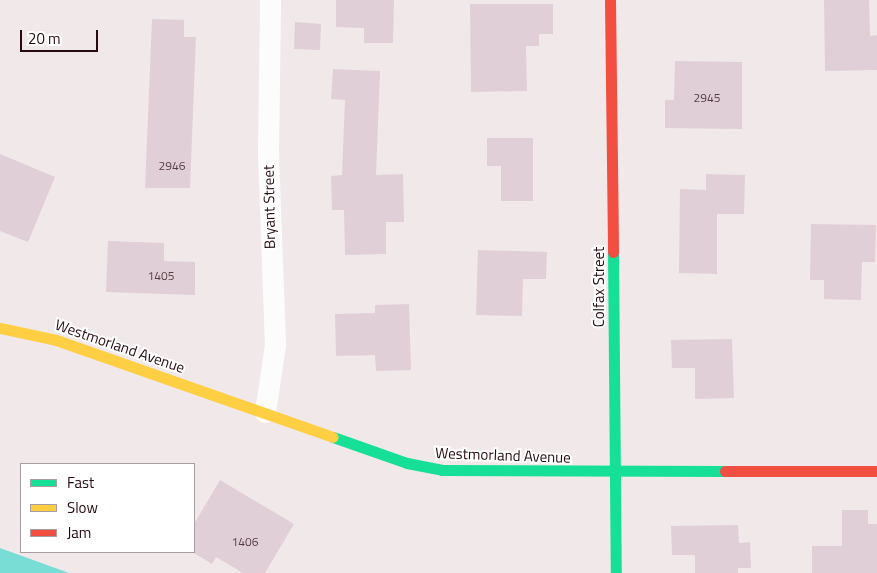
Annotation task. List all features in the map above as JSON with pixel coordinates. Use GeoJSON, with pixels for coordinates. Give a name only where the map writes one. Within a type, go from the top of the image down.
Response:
{"type":"FeatureCollection","features":[{"type":"Feature","properties":{"kind":"street","name":"Bryant Street"},"geometry":{"type":"LineString","coordinates":[[265,412],[275,346],[268,150],[270,0]]}},
{"type":"Feature","properties":{"kind":"street","name":"Colfax Street"},"geometry":{"type":"LineString","coordinates":[[610,0],[616,573]]}},
{"type":"Feature","properties":{"kind":"street","name":"Westmorland Avenue"},"geometry":{"type":"LineString","coordinates":[[0,328],[56,340],[407,463],[442,470],[616,472],[877,471]]}},
{"type":"Feature","properties":{"kind":"water"},"geometry":{"type":"Polygon","coordinates":[[[0,548],[69,573],[0,573],[0,548]]]}},
{"type":"Feature","properties":{"kind":"building"},"geometry":{"type":"Polygon","coordinates":[[[336,0],[394,0],[393,43],[364,43],[364,28],[336,27],[336,0]]]}},
{"type":"Feature","properties":{"kind":"building"},"geometry":{"type":"Polygon","coordinates":[[[824,0],[869,0],[870,36],[877,35],[877,70],[825,71],[824,0]]]}},
{"type":"Feature","properties":{"kind":"building"},"geometry":{"type":"Polygon","coordinates":[[[470,4],[553,4],[553,34],[539,34],[539,46],[526,46],[527,91],[471,92],[470,4]]]}},
{"type":"Feature","properties":{"kind":"building"},"geometry":{"type":"Polygon","coordinates":[[[152,19],[184,20],[184,37],[196,37],[190,188],[145,188],[152,19]]]}},
{"type":"Feature","properties":{"kind":"building"},"geometry":{"type":"Polygon","coordinates":[[[295,22],[321,24],[320,50],[294,49],[295,22]]]}},
{"type":"Feature","properties":{"kind":"building"},"geometry":{"type":"Polygon","coordinates":[[[675,61],[742,62],[742,129],[665,128],[665,100],[674,100],[675,61]]]}},
{"type":"Feature","properties":{"kind":"building"},"geometry":{"type":"Polygon","coordinates":[[[333,69],[380,71],[376,175],[403,174],[404,222],[386,222],[386,254],[345,255],[344,210],[332,210],[331,176],[342,175],[345,100],[331,99],[333,69]]]}},
{"type":"Feature","properties":{"kind":"building"},"geometry":{"type":"Polygon","coordinates":[[[487,138],[533,138],[533,201],[501,201],[501,166],[487,166],[487,138]]]}},
{"type":"Feature","properties":{"kind":"building"},"geometry":{"type":"Polygon","coordinates":[[[0,154],[55,177],[28,242],[0,231],[0,154]]]}},
{"type":"Feature","properties":{"kind":"building"},"geometry":{"type":"Polygon","coordinates":[[[706,174],[745,175],[744,214],[717,214],[717,274],[679,273],[680,189],[706,190],[706,174]]]}},
{"type":"Feature","properties":{"kind":"building"},"geometry":{"type":"Polygon","coordinates":[[[811,224],[876,225],[875,262],[862,262],[861,300],[824,299],[824,280],[810,280],[811,224]]]}},
{"type":"Feature","properties":{"kind":"building"},"geometry":{"type":"Polygon","coordinates":[[[108,241],[164,243],[164,261],[195,262],[195,295],[106,292],[108,241]]]}},
{"type":"Feature","properties":{"kind":"building"},"geometry":{"type":"Polygon","coordinates":[[[478,250],[547,252],[546,279],[523,279],[522,316],[476,315],[478,250]]]}},
{"type":"Feature","properties":{"kind":"building"},"geometry":{"type":"Polygon","coordinates":[[[409,304],[411,370],[376,371],[375,355],[336,356],[335,314],[375,313],[375,305],[409,304]]]}},
{"type":"Feature","properties":{"kind":"building"},"geometry":{"type":"Polygon","coordinates":[[[732,339],[734,398],[695,399],[695,368],[672,368],[671,340],[732,339]]]}},
{"type":"Feature","properties":{"kind":"building"},"geometry":{"type":"Polygon","coordinates":[[[220,480],[294,524],[265,573],[243,573],[216,557],[212,564],[194,553],[195,522],[220,480]]]}},
{"type":"Feature","properties":{"kind":"building"},"geometry":{"type":"Polygon","coordinates":[[[842,510],[868,510],[868,524],[877,524],[877,573],[812,573],[812,546],[842,546],[842,510]]]}},
{"type":"Feature","properties":{"kind":"building"},"geometry":{"type":"Polygon","coordinates":[[[738,525],[739,543],[750,542],[751,568],[738,568],[738,573],[695,573],[695,555],[672,555],[671,526],[738,525]]]}},
{"type":"Feature","properties":{"kind":"traffic: fast"},"geometry":{"type":"LineString","coordinates":[[613,252],[616,573]]}},
{"type":"Feature","properties":{"kind":"traffic: fast"},"geometry":{"type":"LineString","coordinates":[[333,437],[407,463],[442,470],[725,471]]}},
{"type":"Feature","properties":{"kind":"traffic: slow"},"geometry":{"type":"LineString","coordinates":[[0,328],[56,340],[333,437]]}},
{"type":"Feature","properties":{"kind":"traffic: jam"},"geometry":{"type":"LineString","coordinates":[[610,0],[613,252]]}},
{"type":"Feature","properties":{"kind":"traffic: jam"},"geometry":{"type":"LineString","coordinates":[[725,471],[877,471]]}}]}
